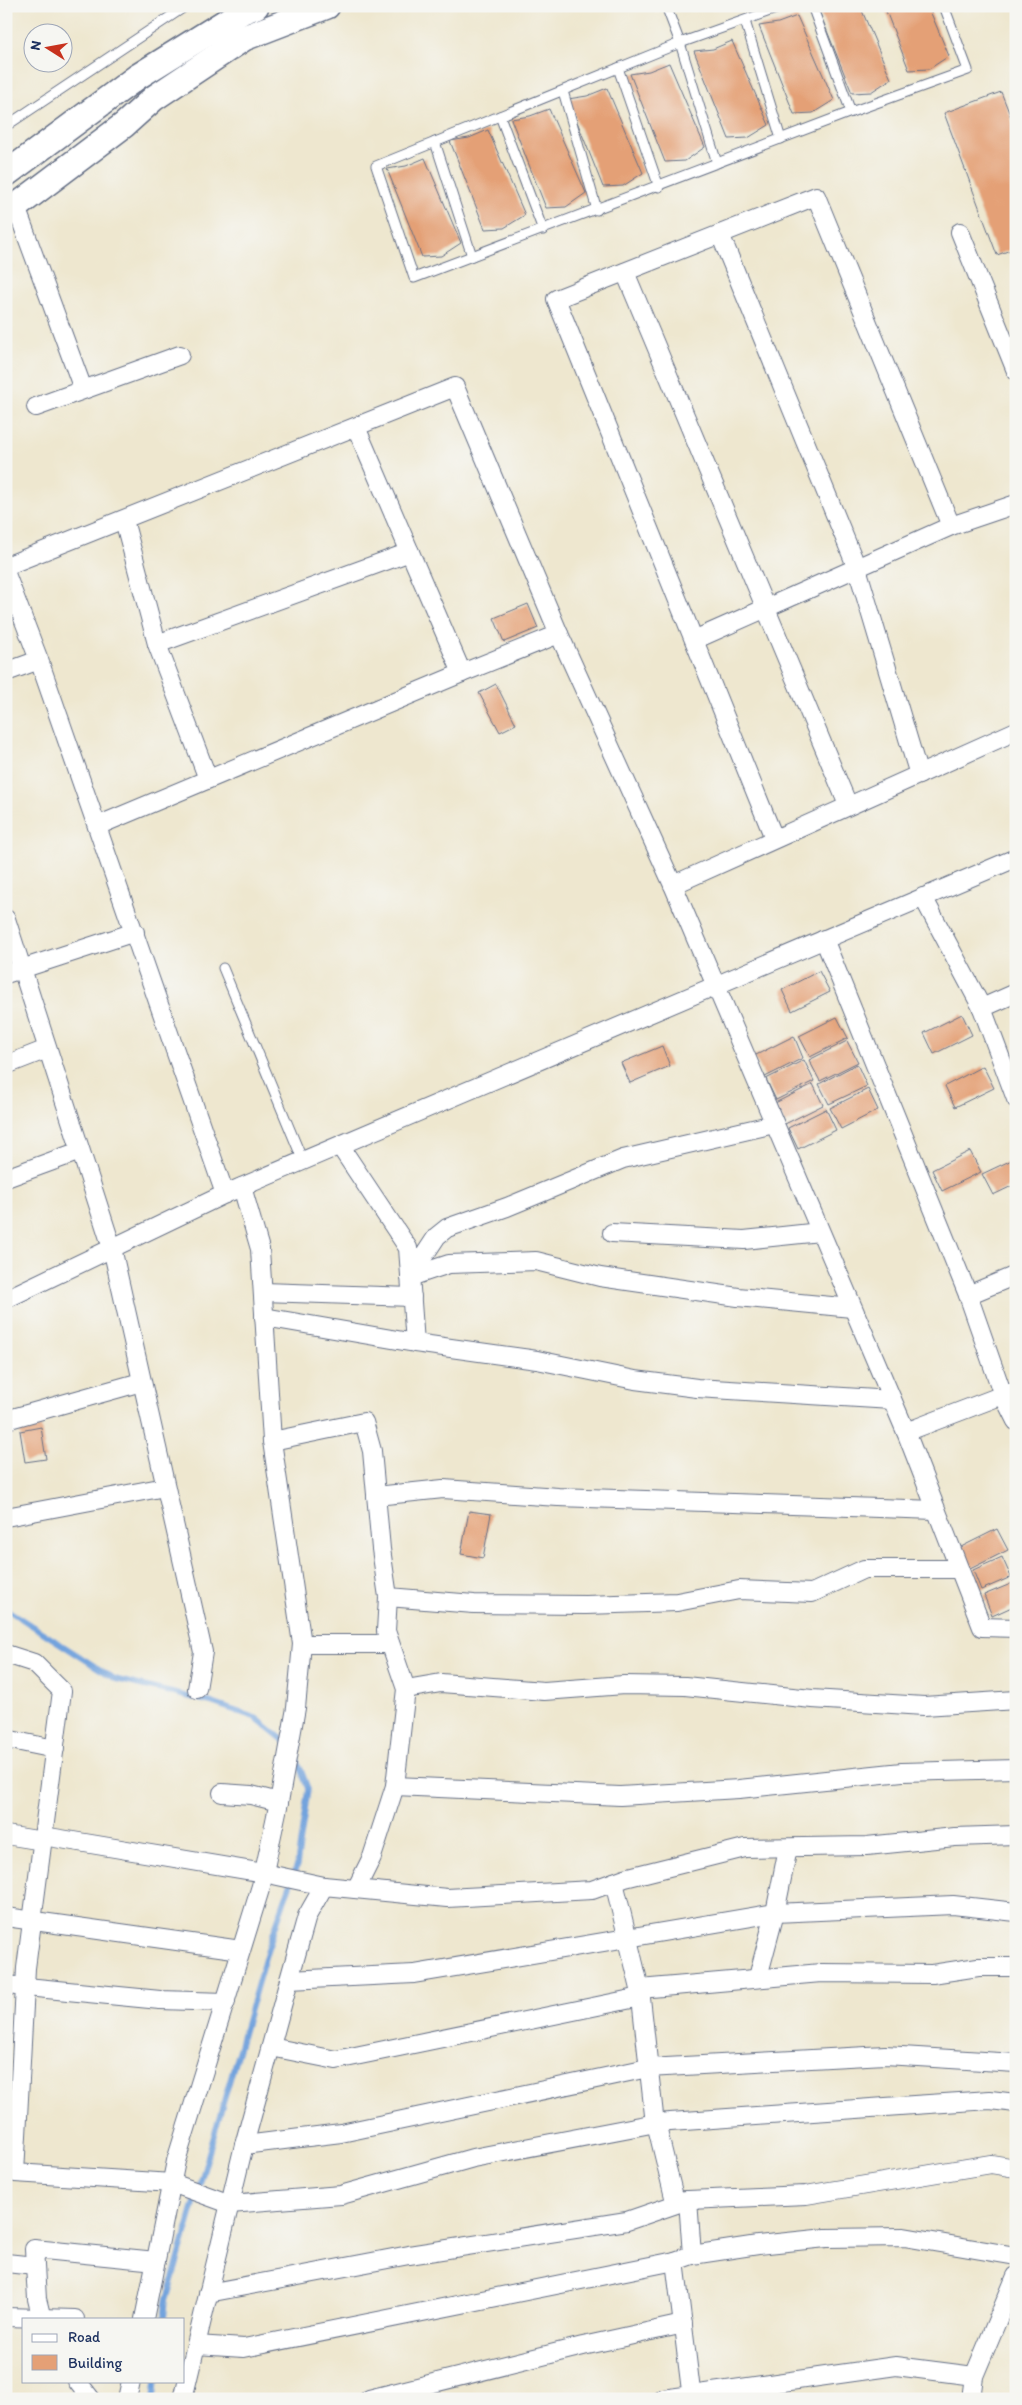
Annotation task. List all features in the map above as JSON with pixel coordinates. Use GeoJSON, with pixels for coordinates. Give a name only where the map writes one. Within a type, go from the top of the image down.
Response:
{"type":"FeatureCollection","features":[{"type":"Feature","properties":{"kind":"street"},"geometry":{"type":"LineString","coordinates":[[6,174],[136,77],[243,11],[256,6]]}},
{"type":"Feature","properties":{"kind":"street"},"geometry":{"type":"LineString","coordinates":[[83,389],[11,211],[124,125],[154,98],[244,38],[327,6]]}},
{"type":"Feature","properties":{"kind":"street"},"geometry":{"type":"LineString","coordinates":[[774,838],[556,299],[816,196],[951,526]]}},
{"type":"Feature","properties":{"kind":"street"},"geometry":{"type":"LineString","coordinates":[[960,232],[1016,370]]}},
{"type":"Feature","properties":{"kind":"street"},"geometry":{"type":"LineString","coordinates":[[720,234],[857,568],[919,774]]}},
{"type":"Feature","properties":{"kind":"street"},"geometry":{"type":"LineString","coordinates":[[625,272],[848,805]]}},
{"type":"Feature","properties":{"kind":"street"},"geometry":{"type":"LineString","coordinates":[[36,407],[180,355]]}},
{"type":"Feature","properties":{"kind":"street"},"geometry":{"type":"LineString","coordinates":[[6,566],[456,387],[559,634],[673,885],[906,1432],[982,1627],[1016,1628]]}},
{"type":"Feature","properties":{"kind":"street"},"geometry":{"type":"LineString","coordinates":[[356,427],[462,673]]}},
{"type":"Feature","properties":{"kind":"street"},"geometry":{"type":"LineString","coordinates":[[694,640],[951,526],[1016,504]]}},
{"type":"Feature","properties":{"kind":"street"},"geometry":{"type":"LineString","coordinates":[[124,520],[157,644],[208,779]]}},
{"type":"Feature","properties":{"kind":"street"},"geometry":{"type":"LineString","coordinates":[[157,644],[410,552]]}},
{"type":"Feature","properties":{"kind":"street"},"geometry":{"type":"LineString","coordinates":[[6,574],[39,660],[225,1194]]}},
{"type":"Feature","properties":{"kind":"street"},"geometry":{"type":"LineString","coordinates":[[97,826],[559,634]]}},
{"type":"Feature","properties":{"kind":"street"},"geometry":{"type":"LineString","coordinates":[[6,672],[39,660]]}},
{"type":"Feature","properties":{"kind":"street"},"geometry":{"type":"LineString","coordinates":[[673,885],[774,838],[1016,731]]}},
{"type":"Feature","properties":{"kind":"street"},"geometry":{"type":"LineString","coordinates":[[6,1299],[225,1194],[1016,858]]}},
{"type":"Feature","properties":{"kind":"street"},"geometry":{"type":"LineString","coordinates":[[923,897],[982,1008],[1016,1100]]}},
{"type":"Feature","properties":{"kind":"street"},"geometry":{"type":"LineString","coordinates":[[6,919],[14,971],[47,1049],[112,1248],[203,1652],[197,1689]]}},
{"type":"Feature","properties":{"kind":"street"},"geometry":{"type":"LineString","coordinates":[[14,971],[135,932]]}},
{"type":"Feature","properties":{"kind":"street"},"geometry":{"type":"LineString","coordinates":[[824,940],[1009,1392],[1016,1421]]}},
{"type":"Feature","properties":{"kind":"street"},"geometry":{"type":"LineString","coordinates":[[982,1008],[1016,993]]}},
{"type":"Feature","properties":{"kind":"street"},"geometry":{"type":"LineString","coordinates":[[6,1065],[47,1049]]}},
{"type":"Feature","properties":{"kind":"street"},"geometry":{"type":"LineString","coordinates":[[410,1277],[437,1236],[447,1228],[507,1207],[623,1159],[774,1124]]}},
{"type":"Feature","properties":{"kind":"street"},"geometry":{"type":"LineString","coordinates":[[340,1146],[408,1248],[415,1343]]}},
{"type":"Feature","properties":{"kind":"street"},"geometry":{"type":"LineString","coordinates":[[6,1178],[80,1151]]}},
{"type":"Feature","properties":{"kind":"street"},"geometry":{"type":"LineString","coordinates":[[144,2318],[176,2162],[264,1874],[296,1708],[302,1644],[272,1441],[260,1249],[242,1187]]}},
{"type":"Feature","properties":{"kind":"street"},"geometry":{"type":"LineString","coordinates":[[612,1233],[744,1240],[820,1232]]}},
{"type":"Feature","properties":{"kind":"street"},"geometry":{"type":"LineString","coordinates":[[410,1277],[449,1264],[536,1261],[610,1278],[738,1297],[852,1308]]}},
{"type":"Feature","properties":{"kind":"street"},"geometry":{"type":"LineString","coordinates":[[968,1295],[1016,1275]]}},
{"type":"Feature","properties":{"kind":"street"},"geometry":{"type":"LineString","coordinates":[[262,1292],[412,1298]]}},
{"type":"Feature","properties":{"kind":"street"},"geometry":{"type":"LineString","coordinates":[[264,1317],[415,1343],[536,1360],[635,1380],[697,1388],[892,1400]]}},
{"type":"Feature","properties":{"kind":"street"},"geometry":{"type":"LineString","coordinates":[[6,1420],[141,1382]]}},
{"type":"Feature","properties":{"kind":"street"},"geometry":{"type":"LineString","coordinates":[[906,1432],[1009,1392]]}},
{"type":"Feature","properties":{"kind":"street"},"geometry":{"type":"LineString","coordinates":[[272,1441],[364,1422],[372,1451],[388,1597],[386,1631],[406,1689],[395,1786],[372,1857],[356,1889]]}},
{"type":"Feature","properties":{"kind":"street"},"geometry":{"type":"LineString","coordinates":[[6,1517],[165,1486]]}},
{"type":"Feature","properties":{"kind":"street"},"geometry":{"type":"LineString","coordinates":[[376,1496],[443,1489],[558,1497],[936,1510]]}},
{"type":"Feature","properties":{"kind":"street"},"geometry":{"type":"LineString","coordinates":[[388,1597],[474,1604],[586,1605],[676,1602],[739,1590],[812,1594],[864,1569],[959,1569]]}},
{"type":"Feature","properties":{"kind":"street"},"geometry":{"type":"LineString","coordinates":[[302,1644],[390,1644]]}},
{"type":"Feature","properties":{"kind":"street"},"geometry":{"type":"LineString","coordinates":[[6,1654],[34,1663],[62,1691],[25,1987],[14,2055],[11,2176],[172,2183],[230,2204],[341,2195],[473,2158],[656,2123],[914,2104],[990,2100],[1016,2104]]}},
{"type":"Feature","properties":{"kind":"street"},"geometry":{"type":"LineString","coordinates":[[406,1689],[441,1683],[544,1691],[624,1685],[685,1686],[812,1699],[924,1706],[1016,1700]]}},
{"type":"Feature","properties":{"kind":"street"},"geometry":{"type":"LineString","coordinates":[[6,1739],[55,1749]]}},
{"type":"Feature","properties":{"kind":"street"},"geometry":{"type":"LineString","coordinates":[[395,1786],[620,1796],[739,1789],[902,1772],[1016,1769]]}},
{"type":"Feature","properties":{"kind":"street"},"geometry":{"type":"LineString","coordinates":[[222,1793],[251,1795],[279,1802]]}},
{"type":"Feature","properties":{"kind":"street"},"geometry":{"type":"LineString","coordinates":[[6,1835],[43,1839],[264,1874],[324,1886],[448,1898],[592,1890],[614,1882],[745,1848],[867,1846],[955,1837],[1016,1835]]}},
{"type":"Feature","properties":{"kind":"street"},"geometry":{"type":"LineString","coordinates":[[758,1978],[775,1913],[788,1848]]}},
{"type":"Feature","properties":{"kind":"street"},"geometry":{"type":"LineString","coordinates":[[614,1882],[641,1993],[648,2068],[656,2123],[676,2201],[806,2195],[992,2164],[1016,2168]]}},
{"type":"Feature","properties":{"kind":"street"},"geometry":{"type":"LineString","coordinates":[[183,2399],[244,2145],[289,1980],[307,1916],[324,1886]]}},
{"type":"Feature","properties":{"kind":"street"},"geometry":{"type":"LineString","coordinates":[[289,1980],[414,1974],[775,1913],[953,1905],[1016,1912]]}},
{"type":"Feature","properties":{"kind":"street"},"geometry":{"type":"LineString","coordinates":[[6,1917],[241,1950]]}},
{"type":"Feature","properties":{"kind":"street"},"geometry":{"type":"LineString","coordinates":[[271,2047],[336,2060],[641,1993],[758,1978],[820,1973],[932,1974],[978,1967],[1016,1967]]}},
{"type":"Feature","properties":{"kind":"street"},"geometry":{"type":"LineString","coordinates":[[6,1985],[160,2000],[226,2002]]}},
{"type":"Feature","properties":{"kind":"street"},"geometry":{"type":"LineString","coordinates":[[244,2145],[341,2133],[648,2068],[885,2055],[1016,2062]]}},
{"type":"Feature","properties":{"kind":"street"},"geometry":{"type":"LineString","coordinates":[[688,2200],[692,2255]]}},
{"type":"Feature","properties":{"kind":"street"},"geometry":{"type":"LineString","coordinates":[[208,2293],[409,2255],[627,2221],[688,2200]]}},
{"type":"Feature","properties":{"kind":"street"},"geometry":{"type":"LineString","coordinates":[[196,2345],[244,2348],[675,2261],[692,2255],[758,2245],[826,2238],[904,2237],[1016,2256]]}},
{"type":"Feature","properties":{"kind":"street"},"geometry":{"type":"LineString","coordinates":[[6,2317],[41,2318],[34,2250],[156,2261]]}},
{"type":"Feature","properties":{"kind":"street"},"geometry":{"type":"LineString","coordinates":[[675,2261],[692,2396]]}},
{"type":"Feature","properties":{"kind":"street"},"geometry":{"type":"LineString","coordinates":[[6,2263],[35,2266]]}},
{"type":"Feature","properties":{"kind":"street"},"geometry":{"type":"LineString","coordinates":[[971,2399],[974,2376],[1016,2276]]}},
{"type":"Feature","properties":{"kind":"street"},"geometry":{"type":"LineString","coordinates":[[369,2399],[583,2346],[683,2324]]}},
{"type":"Feature","properties":{"kind":"street"},"geometry":{"type":"LineString","coordinates":[[663,2399],[896,2366],[974,2376]]}},
{"type":"Feature","properties":{"kind":"street"},"geometry":{"type":"LineString","coordinates":[[78,2382],[91,2399]]}},
{"type":"Feature","properties":{"kind":"street"},"geometry":{"type":"LineString","coordinates":[[127,2399],[131,2382]]}},
{"type":"Feature","properties":{"kind":"lane"},"geometry":{"type":"LineString","coordinates":[[6,126],[186,6]]}},
{"type":"Feature","properties":{"kind":"lane"},"geometry":{"type":"LineString","coordinates":[[666,6],[680,43],[717,163]]}},
{"type":"Feature","properties":{"kind":"lane"},"geometry":{"type":"LineString","coordinates":[[784,6],[680,43],[376,166],[414,278],[658,187],[851,112],[968,70],[944,6]]}},
{"type":"Feature","properties":{"kind":"lane"},"geometry":{"type":"LineString","coordinates":[[812,6],[851,112]]}},
{"type":"Feature","properties":{"kind":"lane"},"geometry":{"type":"LineString","coordinates":[[745,20],[782,139]]}},
{"type":"Feature","properties":{"kind":"lane"},"geometry":{"type":"LineString","coordinates":[[618,68],[658,187]]}},
{"type":"Feature","properties":{"kind":"lane"},"geometry":{"type":"LineString","coordinates":[[563,91],[597,210]]}},
{"type":"Feature","properties":{"kind":"lane"},"geometry":{"type":"LineString","coordinates":[[500,116],[543,230]]}},
{"type":"Feature","properties":{"kind":"lane"},"geometry":{"type":"LineString","coordinates":[[434,142],[472,256]]}},
{"type":"Feature","properties":{"kind":"lane"},"geometry":{"type":"LineString","coordinates":[[223,968],[303,1161]]}},
{"type":"Feature","properties":{"kind":"building"},"geometry":{"type":"Polygon","coordinates":[[[817,6],[860,6],[891,79],[871,92],[852,93],[817,6]]]}},
{"type":"Feature","properties":{"kind":"building"},"geometry":{"type":"Polygon","coordinates":[[[884,6],[928,6],[949,56],[929,69],[909,70],[884,6]]]}},
{"type":"Feature","properties":{"kind":"building"},"geometry":{"type":"Polygon","coordinates":[[[797,16],[834,100],[813,113],[794,114],[759,26],[778,23],[797,16]]]}},
{"type":"Feature","properties":{"kind":"building"},"geometry":{"type":"Polygon","coordinates":[[[732,41],[769,125],[748,138],[729,139],[694,51],[713,49],[732,41]]]}},
{"type":"Feature","properties":{"kind":"building"},"geometry":{"type":"Polygon","coordinates":[[[669,63],[705,147],[685,161],[665,162],[630,74],[649,71],[669,63]]]}},
{"type":"Feature","properties":{"kind":"building"},"geometry":{"type":"Polygon","coordinates":[[[607,88],[643,173],[623,186],[603,187],[568,99],[587,96],[607,88]]]}},
{"type":"Feature","properties":{"kind":"building"},"geometry":{"type":"Polygon","coordinates":[[[1001,92],[1016,130],[1016,248],[997,255],[944,113],[1001,92]]]}},
{"type":"Feature","properties":{"kind":"building"},"geometry":{"type":"Polygon","coordinates":[[[549,109],[586,193],[566,207],[546,208],[511,119],[530,116],[549,109]]]}},
{"type":"Feature","properties":{"kind":"building"},"geometry":{"type":"Polygon","coordinates":[[[488,130],[525,215],[504,228],[485,229],[450,141],[469,138],[488,130]]]}},
{"type":"Feature","properties":{"kind":"building"},"geometry":{"type":"Polygon","coordinates":[[[425,158],[461,243],[441,256],[422,257],[387,169],[406,166],[425,158]]]}},
{"type":"Feature","properties":{"kind":"building"},"geometry":{"type":"Polygon","coordinates":[[[528,604],[538,628],[504,642],[494,618],[528,604]]]}},
{"type":"Feature","properties":{"kind":"building"},"geometry":{"type":"Polygon","coordinates":[[[496,684],[516,724],[500,732],[479,693],[496,684]]]}},
{"type":"Feature","properties":{"kind":"building"},"geometry":{"type":"Polygon","coordinates":[[[819,971],[830,992],[792,1011],[782,990],[819,971]]]}},
{"type":"Feature","properties":{"kind":"building"},"geometry":{"type":"Polygon","coordinates":[[[962,1014],[972,1035],[934,1054],[924,1033],[962,1014]]]}},
{"type":"Feature","properties":{"kind":"building"},"geometry":{"type":"Polygon","coordinates":[[[837,1017],[848,1038],[810,1057],[799,1036],[837,1017]]]}},
{"type":"Feature","properties":{"kind":"building"},"geometry":{"type":"Polygon","coordinates":[[[794,1036],[803,1058],[765,1077],[754,1056],[794,1036]]]}},
{"type":"Feature","properties":{"kind":"building"},"geometry":{"type":"Polygon","coordinates":[[[847,1041],[858,1062],[820,1081],[809,1060],[847,1041]]]}},
{"type":"Feature","properties":{"kind":"building"},"geometry":{"type":"Polygon","coordinates":[[[662,1046],[670,1066],[630,1083],[621,1063],[662,1046]]]}},
{"type":"Feature","properties":{"kind":"building"},"geometry":{"type":"Polygon","coordinates":[[[804,1060],[814,1081],[776,1100],[766,1079],[804,1060]]]}},
{"type":"Feature","properties":{"kind":"building"},"geometry":{"type":"Polygon","coordinates":[[[857,1064],[867,1086],[829,1104],[819,1084],[857,1064]]]}},
{"type":"Feature","properties":{"kind":"building"},"geometry":{"type":"Polygon","coordinates":[[[983,1066],[994,1088],[955,1107],[945,1086],[983,1066]]]}},
{"type":"Feature","properties":{"kind":"building"},"geometry":{"type":"Polygon","coordinates":[[[813,1084],[823,1105],[785,1124],[775,1103],[813,1084]]]}},
{"type":"Feature","properties":{"kind":"building"},"geometry":{"type":"Polygon","coordinates":[[[868,1089],[878,1110],[841,1129],[830,1108],[868,1089]]]}},
{"type":"Feature","properties":{"kind":"building"},"geometry":{"type":"Polygon","coordinates":[[[826,1109],[836,1130],[798,1149],[788,1128],[826,1109]]]}},
{"type":"Feature","properties":{"kind":"building"},"geometry":{"type":"Polygon","coordinates":[[[970,1151],[981,1172],[942,1191],[932,1170],[970,1151]]]}},
{"type":"Feature","properties":{"kind":"building"},"geometry":{"type":"Polygon","coordinates":[[[1016,1158],[1016,1184],[993,1195],[982,1174],[1016,1158]]]}},
{"type":"Feature","properties":{"kind":"building"},"geometry":{"type":"Polygon","coordinates":[[[41,1427],[46,1459],[25,1462],[20,1431],[41,1427]]]}},
{"type":"Feature","properties":{"kind":"building"},"geometry":{"type":"Polygon","coordinates":[[[469,1511],[491,1514],[483,1558],[461,1554],[469,1511]]]}},
{"type":"Feature","properties":{"kind":"building"},"geometry":{"type":"Polygon","coordinates":[[[997,1529],[1008,1550],[970,1569],[959,1548],[997,1529]]]}},
{"type":"Feature","properties":{"kind":"building"},"geometry":{"type":"Polygon","coordinates":[[[1002,1557],[1011,1577],[981,1590],[973,1570],[1002,1557]]]}},
{"type":"Feature","properties":{"kind":"building"},"geometry":{"type":"Polygon","coordinates":[[[1013,1583],[1016,1589],[1016,1605],[992,1616],[984,1595],[1013,1583]]]}},
{"type":"Feature","properties":{"kind":"waterway"},"geometry":{"type":"LineString","coordinates":[[6,1609],[115,1679],[210,1702],[256,1718],[287,1743]]}},
{"type":"Feature","properties":{"kind":"waterway"},"geometry":{"type":"LineString","coordinates":[[164,2318],[166,2302],[267,1951],[297,1865],[308,1789],[294,1751]]}},
{"type":"Feature","properties":{"kind":"waterway"},"geometry":{"type":"LineString","coordinates":[[154,2399],[156,2382]]}}]}
